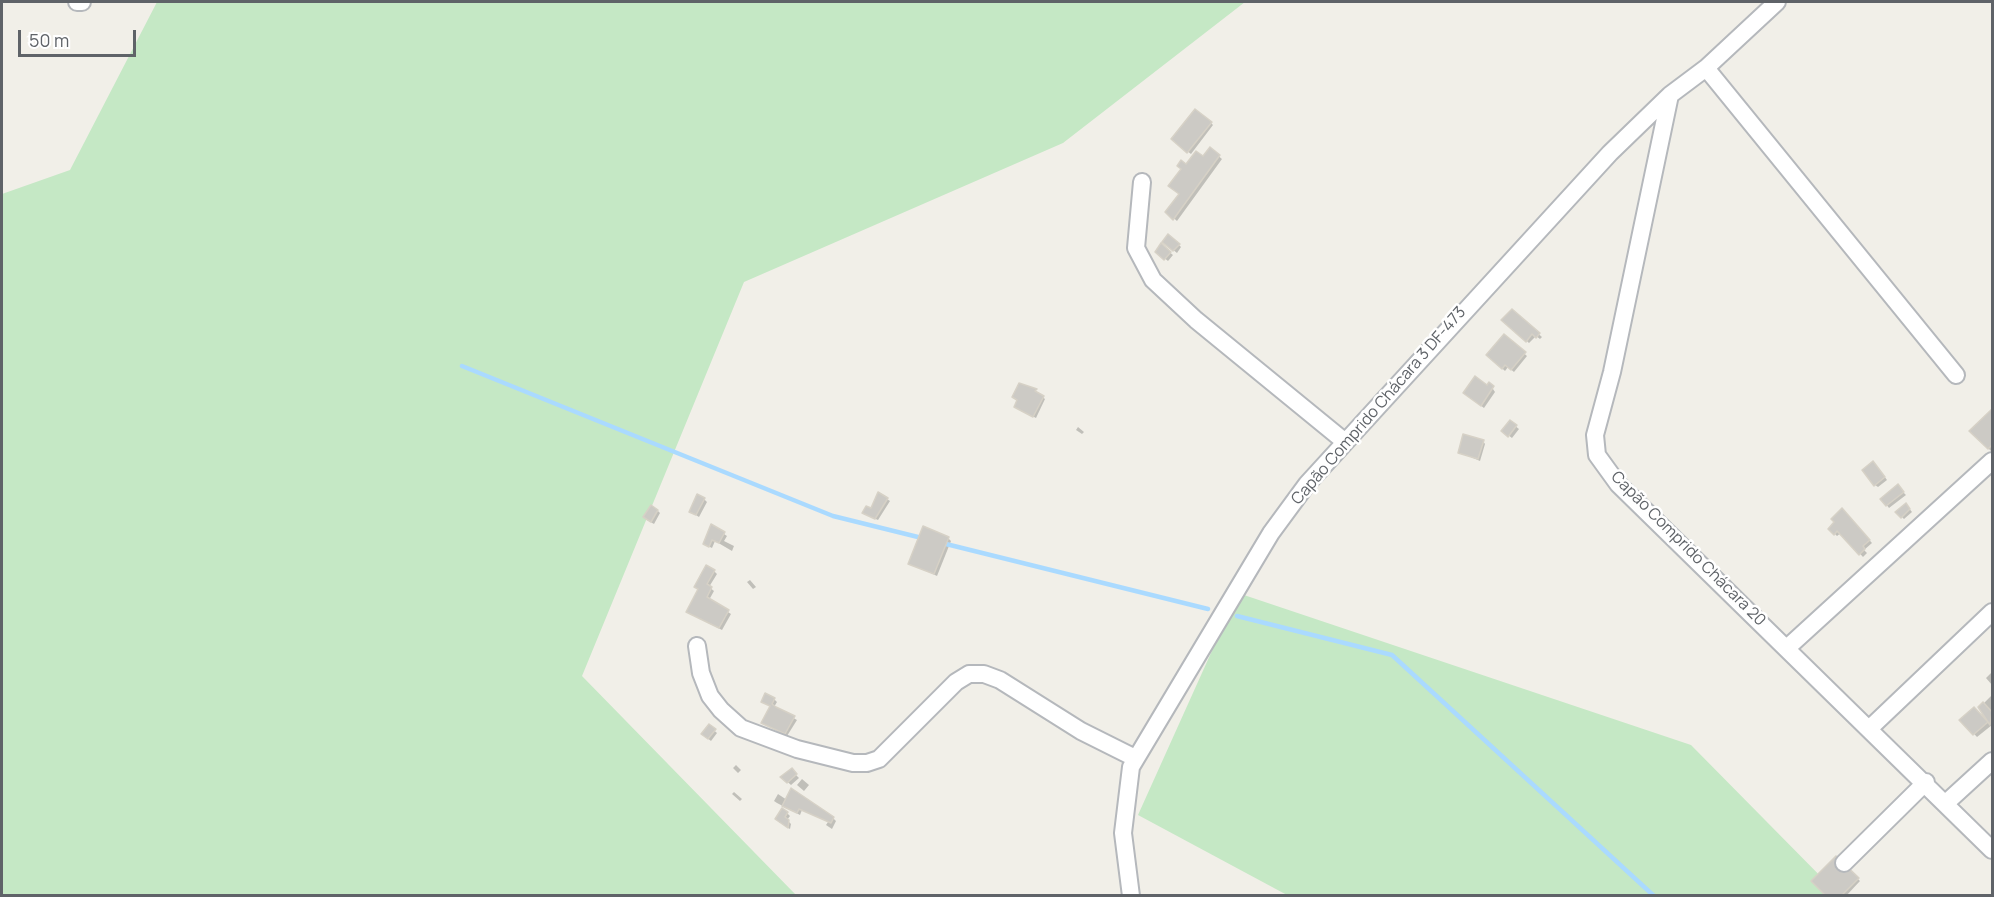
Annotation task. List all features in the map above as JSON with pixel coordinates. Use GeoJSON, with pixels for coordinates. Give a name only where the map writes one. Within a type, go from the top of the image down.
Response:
{"type":"FeatureCollection","features":[{"type":"Feature","properties":{"kind":"street","name":"Capão Comprido Chácara 3 DF-473"},"geometry":{"type":"LineString","coordinates":[[1131,896],[1123,833],[1127,788],[1135,758],[1271,533],[1307,484],[1344,441],[1610,153],[1670,94],[1706,68],[1777,2]]}},
{"type":"Feature","properties":{"kind":"street"},"geometry":{"type":"LineString","coordinates":[[1706,68],[1956,375]]}},
{"type":"Feature","properties":{"kind":"street","name":"Capão Comprido Chácara 20"},"geometry":{"type":"LineString","coordinates":[[1670,94],[1594,446],[1597,454],[1618,484],[1926,782],[1992,850]]}},
{"type":"Feature","properties":{"kind":"street"},"geometry":{"type":"LineString","coordinates":[[1142,182],[1136,248],[1153,280],[1196,320],[1344,441]]}},
{"type":"Feature","properties":{"kind":"street"},"geometry":{"type":"LineString","coordinates":[[1787,648],[1992,461]]}},
{"type":"Feature","properties":{"kind":"street"},"geometry":{"type":"LineString","coordinates":[[1870,728],[1992,612]]}},
{"type":"Feature","properties":{"kind":"street"},"geometry":{"type":"LineString","coordinates":[[697,646],[701,674],[710,696],[721,710],[741,728],[797,749],[853,763],[867,763],[879,759],[956,682],[969,674],[984,674],[1000,680],[1082,730],[1135,758]]}},
{"type":"Feature","properties":{"kind":"street"},"geometry":{"type":"LineString","coordinates":[[1946,803],[1992,761]]}},
{"type":"Feature","properties":{"kind":"street"},"geometry":{"type":"LineString","coordinates":[[1844,863],[1926,782]]}},
{"type":"Feature","properties":{"kind":"green space"},"geometry":{"type":"Polygon","coordinates":[[[157,2],[1245,2],[1063,143],[744,282],[582,676],[796,895],[2,895],[2,194],[70,170],[157,2]]]}},
{"type":"Feature","properties":{"kind":"green space"},"geometry":{"type":"Polygon","coordinates":[[[1238,593],[1691,745],[1839,895],[1287,895],[1138,815],[1238,593]]]}},
{"type":"Feature","properties":{"kind":"building"},"geometry":{"type":"Polygon","coordinates":[[[1195,109],[1212,122],[1187,153],[1171,139],[1195,109]]]}},
{"type":"Feature","properties":{"kind":"building"},"geometry":{"type":"Polygon","coordinates":[[[1210,147],[1220,155],[1173,220],[1165,212],[1179,194],[1168,186],[1181,169],[1177,166],[1181,160],[1186,164],[1196,151],[1203,156],[1210,147]]]}},
{"type":"Feature","properties":{"kind":"building"},"geometry":{"type":"Polygon","coordinates":[[[1168,234],[1180,244],[1173,251],[1162,242],[1168,234]]]}},
{"type":"Feature","properties":{"kind":"building"},"geometry":{"type":"Polygon","coordinates":[[[1161,243],[1171,252],[1164,260],[1155,252],[1161,243]]]}},
{"type":"Feature","properties":{"kind":"building"},"geometry":{"type":"Polygon","coordinates":[[[1512,309],[1540,333],[1536,338],[1532,334],[1526,342],[1501,320],[1512,309]]]}},
{"type":"Feature","properties":{"kind":"building"},"geometry":{"type":"Polygon","coordinates":[[[1504,334],[1526,352],[1511,370],[1505,365],[1502,369],[1486,355],[1504,334]]]}},
{"type":"Feature","properties":{"kind":"building"},"geometry":{"type":"Polygon","coordinates":[[[1475,376],[1487,385],[1489,382],[1494,386],[1481,406],[1463,393],[1475,376]]]}},
{"type":"Feature","properties":{"kind":"building"},"geometry":{"type":"Polygon","coordinates":[[[1019,383],[1037,389],[1035,391],[1044,396],[1033,417],[1014,407],[1017,400],[1012,397],[1019,383]]]}},
{"type":"Feature","properties":{"kind":"building"},"geometry":{"type":"Polygon","coordinates":[[[1992,409],[1992,445],[1988,449],[1969,431],[1992,409]]]}},
{"type":"Feature","properties":{"kind":"building"},"geometry":{"type":"Polygon","coordinates":[[[1510,420],[1517,425],[1508,437],[1501,431],[1510,420]]]}},
{"type":"Feature","properties":{"kind":"building"},"geometry":{"type":"Polygon","coordinates":[[[1463,434],[1484,440],[1478,459],[1458,453],[1463,434]]]}},
{"type":"Feature","properties":{"kind":"building"},"geometry":{"type":"Polygon","coordinates":[[[1873,461],[1885,477],[1874,486],[1862,470],[1873,461]]]}},
{"type":"Feature","properties":{"kind":"building"},"geometry":{"type":"Polygon","coordinates":[[[1898,484],[1904,492],[1886,506],[1880,499],[1898,484]]]}},
{"type":"Feature","properties":{"kind":"building"},"geometry":{"type":"Polygon","coordinates":[[[878,492],[888,498],[875,519],[862,513],[866,506],[871,508],[878,492]]]}},
{"type":"Feature","properties":{"kind":"building"},"geometry":{"type":"Polygon","coordinates":[[[697,494],[705,498],[696,515],[689,512],[697,494]]]}},
{"type":"Feature","properties":{"kind":"building"},"geometry":{"type":"Polygon","coordinates":[[[1906,503],[1910,509],[1901,518],[1895,512],[1906,503]]]}},
{"type":"Feature","properties":{"kind":"building"},"geometry":{"type":"Polygon","coordinates":[[[651,505],[658,510],[651,522],[643,517],[651,505]]]}},
{"type":"Feature","properties":{"kind":"building"},"geometry":{"type":"Polygon","coordinates":[[[1842,508],[1870,540],[1863,546],[1865,549],[1859,555],[1837,531],[1834,535],[1828,529],[1834,522],[1831,519],[1842,508]]]}},
{"type":"Feature","properties":{"kind":"building"},"geometry":{"type":"Polygon","coordinates":[[[711,524],[725,532],[719,543],[712,540],[709,547],[703,544],[711,524]]]}},
{"type":"Feature","properties":{"kind":"building"},"geometry":{"type":"Polygon","coordinates":[[[923,526],[949,537],[934,574],[908,564],[923,526]]]}},
{"type":"Feature","properties":{"kind":"building"},"geometry":{"type":"Polygon","coordinates":[[[706,565],[715,570],[707,584],[712,587],[707,597],[729,610],[719,628],[686,612],[698,589],[694,587],[706,565]]]}},
{"type":"Feature","properties":{"kind":"building"},"geometry":{"type":"Polygon","coordinates":[[[765,693],[775,698],[772,704],[795,716],[785,734],[761,723],[770,706],[761,702],[765,693]]]}},
{"type":"Feature","properties":{"kind":"building"},"geometry":{"type":"Polygon","coordinates":[[[1983,702],[1992,712],[1990,725],[1978,707],[1983,702]]]}},
{"type":"Feature","properties":{"kind":"building"},"geometry":{"type":"Polygon","coordinates":[[[1974,707],[1988,722],[1973,735],[1959,720],[1974,707]]]}},
{"type":"Feature","properties":{"kind":"building"},"geometry":{"type":"Polygon","coordinates":[[[709,724],[716,729],[708,739],[701,734],[709,724]]]}},
{"type":"Feature","properties":{"kind":"building"},"geometry":{"type":"Polygon","coordinates":[[[792,768],[797,774],[787,783],[780,777],[792,768]]]}},
{"type":"Feature","properties":{"kind":"building"},"geometry":{"type":"Polygon","coordinates":[[[791,788],[834,817],[831,823],[799,809],[797,813],[782,806],[791,788]]]}},
{"type":"Feature","properties":{"kind":"building"},"geometry":{"type":"Polygon","coordinates":[[[782,808],[788,812],[785,817],[789,820],[788,828],[775,819],[782,808]]]}},
{"type":"Feature","properties":{"kind":"building"},"geometry":{"type":"Polygon","coordinates":[[[1836,856],[1859,878],[1841,896],[1826,896],[1811,881],[1836,856]]]}},
{"type":"Feature","properties":{"kind":"waterway"},"geometry":{"type":"LineString","coordinates":[[462,366],[833,516],[922,538]]}},
{"type":"Feature","properties":{"kind":"waterway"},"geometry":{"type":"LineString","coordinates":[[942,543],[1208,609]]}},
{"type":"Feature","properties":{"kind":"waterway"},"geometry":{"type":"LineString","coordinates":[[1237,616],[1392,655],[1654,896]]}}]}
